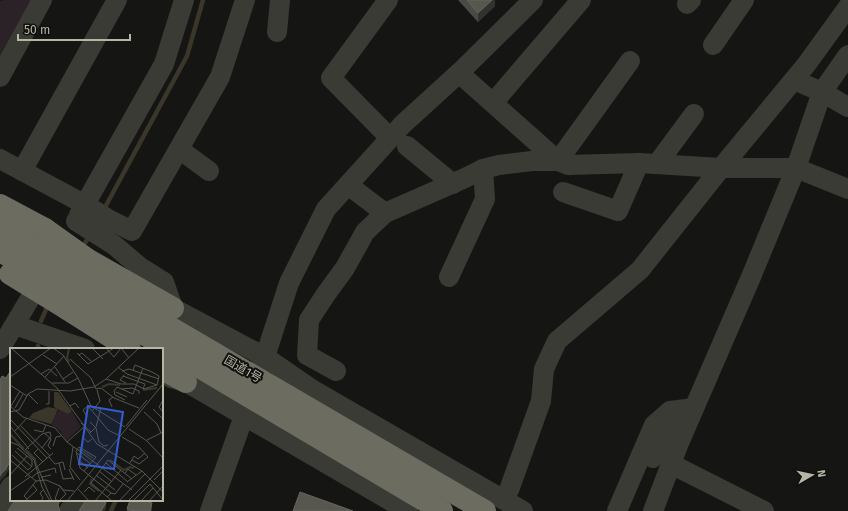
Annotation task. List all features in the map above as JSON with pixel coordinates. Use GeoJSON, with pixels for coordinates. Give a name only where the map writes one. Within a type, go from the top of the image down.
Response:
{"type":"FeatureCollection","features":[{"type":"Feature","properties":{"kind":"highway"},"geometry":{"type":"LineString","coordinates":[[0,205],[45,230],[87,259],[173,308]]}},
{"type":"Feature","properties":{"kind":"highway","name":"国道1号"},"geometry":{"type":"LineString","coordinates":[[0,228],[506,503]]}},
{"type":"Feature","properties":{"kind":"highway","name":"国道1号"},"geometry":{"type":"LineString","coordinates":[[0,251],[127,324],[442,511]]}},
{"type":"Feature","properties":{"kind":"highway"},"geometry":{"type":"LineString","coordinates":[[5,272],[128,348]]}},
{"type":"Feature","properties":{"kind":"highway"},"geometry":{"type":"LineString","coordinates":[[163,370],[186,382]]}},
{"type":"Feature","properties":{"kind":"street"},"geometry":{"type":"LineString","coordinates":[[0,77],[42,0]]}},
{"type":"Feature","properties":{"kind":"street"},"geometry":{"type":"LineString","coordinates":[[22,171],[117,0]]}},
{"type":"Feature","properties":{"kind":"street"},"geometry":{"type":"LineString","coordinates":[[3,347],[76,221],[89,207],[164,64],[184,0]]}},
{"type":"Feature","properties":{"kind":"street"},"geometry":{"type":"LineString","coordinates":[[0,159],[132,231],[220,77],[245,0]]}},
{"type":"Feature","properties":{"kind":"street"},"geometry":{"type":"LineString","coordinates":[[277,32],[280,0]]}},
{"type":"Feature","properties":{"kind":"street"},"geometry":{"type":"LineString","coordinates":[[388,0],[331,78],[399,142],[453,184]]}},
{"type":"Feature","properties":{"kind":"street"},"geometry":{"type":"LineString","coordinates":[[210,511],[244,416],[248,389],[265,357],[289,283],[326,209],[348,185],[399,142],[403,124],[459,73],[533,0]]}},
{"type":"Feature","properties":{"kind":"street"},"geometry":{"type":"LineString","coordinates":[[493,103],[581,0]]}},
{"type":"Feature","properties":{"kind":"street"},"geometry":{"type":"LineString","coordinates":[[712,45],[744,0]]}},
{"type":"Feature","properties":{"kind":"street"},"geometry":{"type":"LineString","coordinates":[[76,221],[114,245],[140,267],[164,282],[173,308],[265,357],[313,390],[506,503],[530,399],[557,341],[640,270],[721,168],[794,80],[848,7]]}},
{"type":"Feature","properties":{"kind":"street"},"geometry":{"type":"LineString","coordinates":[[653,511],[694,408],[751,277],[796,168],[822,92],[848,56]]}},
{"type":"Feature","properties":{"kind":"street"},"geometry":{"type":"LineString","coordinates":[[558,161],[630,61]]}},
{"type":"Feature","properties":{"kind":"street"},"geometry":{"type":"LineString","coordinates":[[459,73],[558,161],[568,165],[648,163],[721,168],[796,168],[848,190]]}},
{"type":"Feature","properties":{"kind":"street"},"geometry":{"type":"LineString","coordinates":[[794,80],[822,92],[848,107]]}},
{"type":"Feature","properties":{"kind":"street"},"geometry":{"type":"LineString","coordinates":[[563,192],[618,211],[648,163],[694,114]]}},
{"type":"Feature","properties":{"kind":"street"},"geometry":{"type":"LineString","coordinates":[[179,149],[209,171]]}},
{"type":"Feature","properties":{"kind":"street"},"geometry":{"type":"LineString","coordinates":[[336,371],[307,355],[309,320],[345,268],[365,232],[385,212],[453,184],[483,169],[499,165],[532,161],[558,161]]}},
{"type":"Feature","properties":{"kind":"street"},"geometry":{"type":"LineString","coordinates":[[449,277],[485,199],[483,169]]}},
{"type":"Feature","properties":{"kind":"street"},"geometry":{"type":"LineString","coordinates":[[348,185],[385,212]]}},
{"type":"Feature","properties":{"kind":"street"},"geometry":{"type":"LineString","coordinates":[[15,325],[82,348]]}},
{"type":"Feature","properties":{"kind":"street"},"geometry":{"type":"LineString","coordinates":[[163,376],[186,382],[408,511]]}},
{"type":"Feature","properties":{"kind":"street"},"geometry":{"type":"LineString","coordinates":[[630,511],[664,435],[694,408]]}},
{"type":"Feature","properties":{"kind":"street"},"geometry":{"type":"LineString","coordinates":[[617,511],[654,425],[670,411],[694,408]]}},
{"type":"Feature","properties":{"kind":"street"},"geometry":{"type":"LineString","coordinates":[[671,464],[764,511]]}},
{"type":"Feature","properties":{"kind":"street"},"geometry":{"type":"LineString","coordinates":[[0,505],[10,488]]}},
{"type":"Feature","properties":{"kind":"street"},"geometry":{"type":"LineString","coordinates":[[69,511],[75,501]]}},
{"type":"Feature","properties":{"kind":"shaded area"},"geometry":{"type":"Polygon","coordinates":[[[36,0],[0,60],[0,1],[36,0]]]}},
{"type":"Feature","properties":{"kind":"building"},"geometry":{"type":"Polygon","coordinates":[[[467,0],[492,0],[478,13],[467,0]]]}},
{"type":"Feature","properties":{"kind":"building"},"geometry":{"type":"Polygon","coordinates":[[[10,372],[10,462],[0,476],[0,380],[2,376],[6,378],[10,372]]]}},
{"type":"Feature","properties":{"kind":"building"},"geometry":{"type":"Polygon","coordinates":[[[300,492],[353,511],[293,511],[300,492]]]}},
{"type":"Feature","properties":{"kind":"building"},"geometry":{"type":"Polygon","coordinates":[[[14,501],[59,501],[58,505],[60,511],[8,511],[14,501]]]}},
{"type":"Feature","properties":{"kind":"building"},"geometry":{"type":"Polygon","coordinates":[[[85,501],[104,501],[106,503],[101,511],[79,511],[85,501]]]}},
{"type":"Feature","properties":{"kind":"building"},"geometry":{"type":"Polygon","coordinates":[[[130,501],[148,501],[152,503],[150,511],[135,511],[127,509],[130,501]]]}},
{"type":"Feature","properties":{"kind":"waterway"},"geometry":{"type":"LineString","coordinates":[[103,211],[187,56],[203,0]]}},
{"type":"Feature","properties":{"kind":"waterway"},"geometry":{"type":"LineString","coordinates":[[81,249],[87,240]]}},
{"type":"Feature","properties":{"kind":"waterway"},"geometry":{"type":"LineString","coordinates":[[41,321],[48,305]]}},
{"type":"Feature","properties":{"kind":"waterway"},"geometry":{"type":"LineString","coordinates":[[111,511],[116,501]]}}]}
